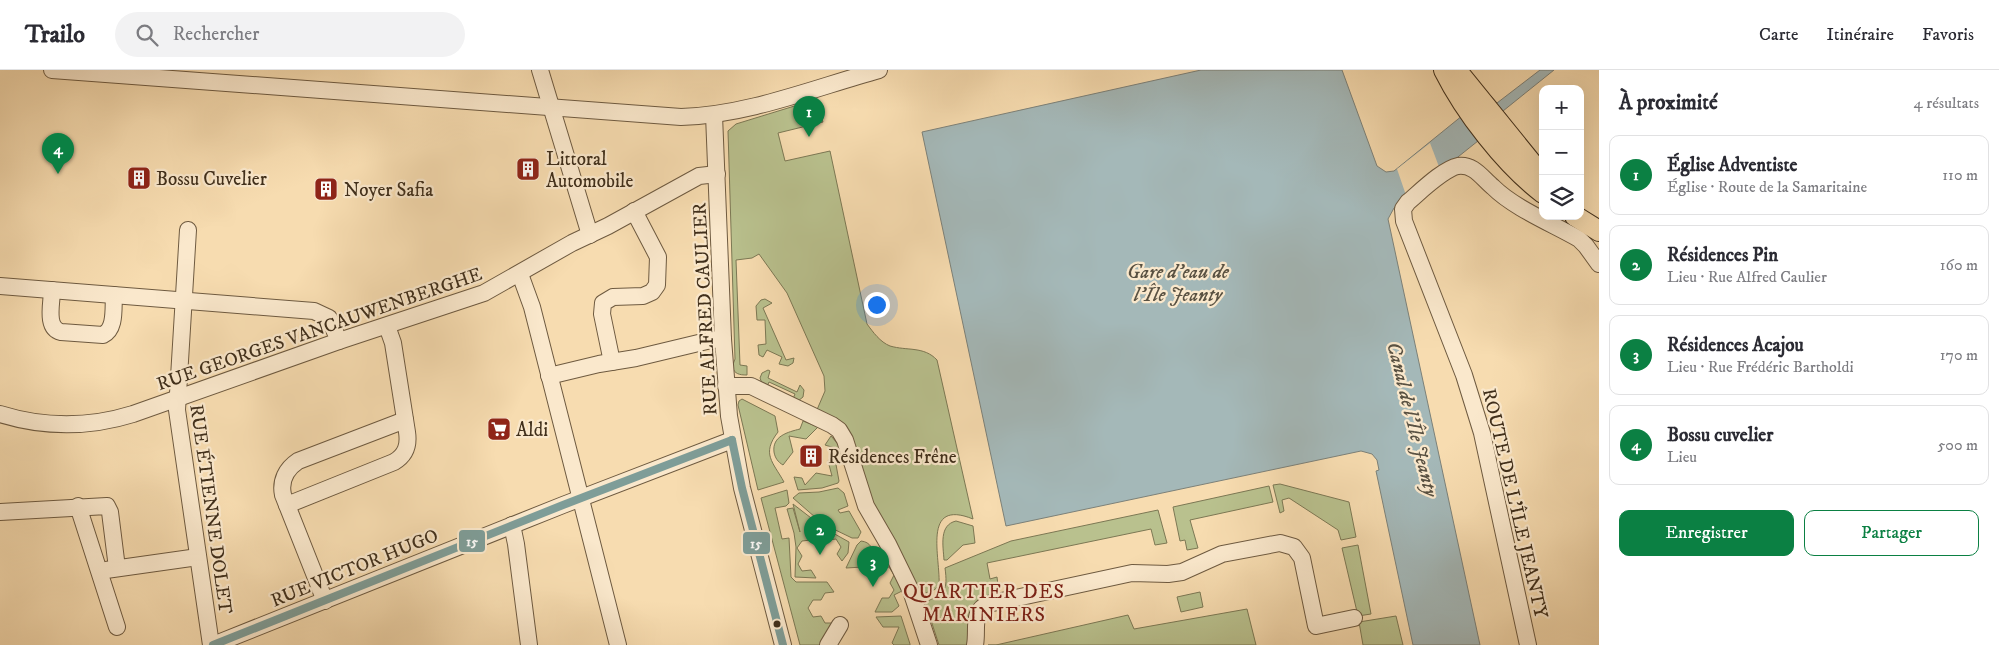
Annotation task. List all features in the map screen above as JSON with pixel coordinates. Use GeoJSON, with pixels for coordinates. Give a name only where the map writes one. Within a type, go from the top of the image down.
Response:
{"type":"FeatureCollection","features":[{"type":"Feature","properties":{"kind":"main road"},"geometry":{"type":"LineString","coordinates":[[1444,70],[1469,98],[1496,134],[1516,168],[1539,189]]}},
{"type":"Feature","properties":{"kind":"main road"},"geometry":{"type":"LineString","coordinates":[[1457,70],[1469,98]]}},
{"type":"Feature","properties":{"kind":"main road"},"geometry":{"type":"LineString","coordinates":[[1496,134],[1540,175]]}},
{"type":"Feature","properties":{"kind":"main road"},"geometry":{"type":"LineString","coordinates":[[1584,208],[1599,217]]}},
{"type":"Feature","properties":{"kind":"main road"},"geometry":{"type":"LineString","coordinates":[[1581,220],[1599,231]]}},
{"type":"Feature","properties":{"kind":"street"},"geometry":{"type":"LineString","coordinates":[[52,70],[156,74],[664,117],[714,115],[757,105],[879,70]]}},
{"type":"Feature","properties":{"kind":"street"},"geometry":{"type":"LineString","coordinates":[[540,70],[590,235]]}},
{"type":"Feature","properties":{"kind":"street","name":"RUE ALFRED CAULIER"},"geometry":{"type":"LineString","coordinates":[[714,115],[723,339],[732,440],[742,488],[783,645]]}},
{"type":"Feature","properties":{"kind":"street","name":"ROUTE DE L'ÎLE JEANTY"},"geometry":{"type":"LineString","coordinates":[[1528,645],[1482,433],[1461,366],[1404,221],[1403,210],[1408,202],[1447,171],[1455,167],[1469,167],[1504,196],[1579,239],[1599,264]]}},
{"type":"Feature","properties":{"kind":"street","name":"RUE GEORGES VANCAUWENBERGHE"},"geometry":{"type":"LineString","coordinates":[[0,414],[39,424],[67,426],[124,417],[484,293],[699,176],[717,174]]}},
{"type":"Feature","properties":{"kind":"street"},"geometry":{"type":"LineString","coordinates":[[612,362],[602,314],[603,303],[613,297],[633,297],[647,294],[655,289],[658,280],[658,257],[634,212]]}},
{"type":"Feature","properties":{"kind":"street","name":"RUE ÉTIENNE DOLET"},"geometry":{"type":"LineString","coordinates":[[188,230],[177,399],[212,645]]}},
{"type":"Feature","properties":{"kind":"street"},"geometry":{"type":"LineString","coordinates":[[520,274],[529,298],[618,645]]}},
{"type":"Feature","properties":{"kind":"street"},"geometry":{"type":"LineString","coordinates":[[0,286],[318,312],[330,320],[339,342]]}},
{"type":"Feature","properties":{"kind":"street"},"geometry":{"type":"LineString","coordinates":[[52,290],[51,322],[53,328],[60,332],[106,334],[112,326],[114,295]]}},
{"type":"Feature","properties":{"kind":"street"},"geometry":{"type":"LineString","coordinates":[[287,504],[397,460],[403,454],[407,446],[405,420],[393,343],[388,326]]}},
{"type":"Feature","properties":{"kind":"street"},"geometry":{"type":"LineString","coordinates":[[549,376],[641,357],[708,340],[723,339]]}},
{"type":"Feature","properties":{"kind":"street"},"geometry":{"type":"LineString","coordinates":[[726,386],[751,386],[839,430],[847,444],[866,506],[888,544],[911,591],[929,645]]}},
{"type":"Feature","properties":{"kind":"street"},"geometry":{"type":"LineString","coordinates":[[325,600],[282,491],[283,480],[287,471],[295,463],[405,420]]}},
{"type":"Feature","properties":{"kind":"street","name":"RUE VICTOR HUGO"},"geometry":{"type":"LineString","coordinates":[[212,645],[512,525],[732,440]]}},
{"type":"Feature","properties":{"kind":"street"},"geometry":{"type":"LineString","coordinates":[[0,512],[105,505],[109,509],[118,568]]}},
{"type":"Feature","properties":{"kind":"street"},"geometry":{"type":"LineString","coordinates":[[78,506],[117,627]]}},
{"type":"Feature","properties":{"kind":"street"},"geometry":{"type":"LineString","coordinates":[[512,525],[529,645]]}},
{"type":"Feature","properties":{"kind":"street"},"geometry":{"type":"LineString","coordinates":[[975,645],[977,615],[980,608],[988,604],[1132,574],[1182,572],[1222,554],[1280,542],[1294,547],[1302,558],[1316,626],[1354,618]]}},
{"type":"Feature","properties":{"kind":"street"},"geometry":{"type":"LineString","coordinates":[[99,571],[198,557]]}},
{"type":"Feature","properties":{"kind":"street"},"geometry":{"type":"LineString","coordinates":[[828,645],[840,625]]}},
{"type":"Feature","properties":{"kind":"green space"},"geometry":{"type":"Polygon","coordinates":[[[814,100],[823,122],[778,133],[785,161],[830,151],[867,324],[886,344],[921,351],[937,360],[973,519],[957,515],[946,517],[940,524],[937,534],[939,586],[920,595],[874,511],[853,444],[816,412],[825,391],[824,376],[787,293],[759,254],[752,258],[736,260],[740,365],[747,366],[747,375],[738,374],[732,367],[735,359],[728,131],[736,124],[814,100]]]}},
{"type":"Feature","properties":{"kind":"green space"},"geometry":{"type":"Polygon","coordinates":[[[765,299],[772,303],[763,308],[786,360],[794,358],[793,363],[788,366],[779,364],[782,357],[767,350],[763,357],[759,355],[758,345],[766,344],[765,320],[757,320],[756,306],[761,300],[765,299]]]}},
{"type":"Feature","properties":{"kind":"green space"},"geometry":{"type":"Polygon","coordinates":[[[770,371],[768,378],[797,392],[800,385],[804,390],[803,397],[798,401],[792,401],[795,394],[769,382],[766,389],[760,378],[762,373],[770,371]]]}},
{"type":"Feature","properties":{"kind":"green space"},"geometry":{"type":"Polygon","coordinates":[[[742,399],[775,416],[778,432],[770,446],[770,458],[784,482],[758,490],[738,405],[742,399]]]}},
{"type":"Feature","properties":{"kind":"green space"},"geometry":{"type":"Polygon","coordinates":[[[803,421],[818,427],[806,439],[789,436],[793,452],[783,465],[774,454],[776,442],[778,438],[800,429],[803,421]]]}},
{"type":"Feature","properties":{"kind":"green space"},"geometry":{"type":"Polygon","coordinates":[[[831,436],[838,444],[842,457],[835,459],[838,483],[822,488],[798,490],[794,477],[802,478],[805,485],[816,473],[832,476],[828,461],[838,449],[825,445],[831,436]]]}},
{"type":"Feature","properties":{"kind":"green space"},"geometry":{"type":"Polygon","coordinates":[[[1280,484],[1349,502],[1356,537],[1341,540],[1338,530],[1289,498],[1282,500],[1284,511],[1280,513],[1273,485],[1280,484]]]}},
{"type":"Feature","properties":{"kind":"green space"},"geometry":{"type":"Polygon","coordinates":[[[1269,486],[1273,502],[1190,520],[1198,548],[1187,550],[1185,540],[1180,541],[1173,507],[1269,486]]]}},
{"type":"Feature","properties":{"kind":"green space"},"geometry":{"type":"Polygon","coordinates":[[[838,488],[844,493],[848,506],[838,510],[840,513],[849,511],[861,532],[858,538],[852,538],[823,524],[793,498],[799,493],[819,492],[838,488]]]}},
{"type":"Feature","properties":{"kind":"green space"},"geometry":{"type":"Polygon","coordinates":[[[787,490],[789,503],[786,506],[775,508],[782,539],[789,538],[791,577],[796,582],[827,582],[834,592],[825,593],[821,600],[813,600],[808,608],[813,617],[821,616],[825,623],[834,623],[823,645],[800,645],[761,498],[787,490]]]}},
{"type":"Feature","properties":{"kind":"green space"},"geometry":{"type":"Polygon","coordinates":[[[793,504],[824,528],[849,542],[848,553],[842,561],[837,554],[841,547],[836,539],[829,540],[823,531],[814,533],[811,540],[802,541],[797,548],[802,556],[798,564],[802,571],[811,570],[816,578],[795,577],[796,547],[787,509],[793,508],[800,532],[793,504]]]}},
{"type":"Feature","properties":{"kind":"green space"},"geometry":{"type":"Polygon","coordinates":[[[1158,510],[1167,543],[1155,545],[1151,529],[987,563],[990,579],[997,577],[999,594],[988,595],[975,603],[970,617],[968,643],[966,645],[939,645],[925,602],[941,594],[944,590],[946,581],[945,568],[1011,541],[1158,510]]]}},
{"type":"Feature","properties":{"kind":"green space"},"geometry":{"type":"Polygon","coordinates":[[[956,521],[973,526],[975,543],[963,545],[947,560],[944,560],[944,531],[951,523],[956,521]]]}},
{"type":"Feature","properties":{"kind":"green space"},"geometry":{"type":"Polygon","coordinates":[[[861,541],[869,544],[876,557],[888,561],[902,591],[894,595],[899,606],[892,612],[875,612],[882,598],[889,598],[894,590],[890,583],[894,575],[889,567],[881,568],[877,560],[868,562],[863,567],[846,568],[857,545],[861,541]]]}},
{"type":"Feature","properties":{"kind":"green space"},"geometry":{"type":"Polygon","coordinates":[[[1358,545],[1371,614],[1358,616],[1342,548],[1358,545]]]}},
{"type":"Feature","properties":{"kind":"green space"},"geometry":{"type":"Polygon","coordinates":[[[1200,592],[1203,607],[1181,612],[1177,597],[1200,592]]]}},
{"type":"Feature","properties":{"kind":"green space"},"geometry":{"type":"Polygon","coordinates":[[[1247,609],[1256,645],[996,645],[1128,615],[1134,629],[1247,609]]]}},
{"type":"Feature","properties":{"kind":"green space"},"geometry":{"type":"Polygon","coordinates":[[[901,616],[910,645],[894,645],[892,643],[899,627],[883,627],[876,617],[901,616]]]}},
{"type":"Feature","properties":{"kind":"green space"},"geometry":{"type":"Polygon","coordinates":[[[1396,616],[1403,645],[1363,645],[1359,622],[1396,616]]]}},
{"type":"Feature","properties":{"kind":"water","name":"Gare d'eau de l'Île Jeanty"},"geometry":{"type":"Polygon","coordinates":[[[1201,70],[1342,70],[1377,166],[1386,172],[1394,171],[1489,94],[1497,103],[1540,70],[1554,70],[1503,111],[1508,117],[1394,208],[1388,219],[1480,645],[1413,645],[1376,471],[1379,470],[1377,460],[1372,454],[1361,451],[1006,526],[922,132],[1201,70]]]}},
{"type":"Feature","properties":{"kind":"pier"},"geometry":{"type":"Polygon","coordinates":[[[1430,143],[1441,172],[1407,198],[1397,169],[1430,143]]]}},
{"type":"Feature","properties":{"kind":"transit line","name":"15"},"geometry":{"type":"LineString","coordinates":[[732,440],[742,488],[783,645]]}},
{"type":"Feature","properties":{"kind":"transit line","name":"15"},"geometry":{"type":"LineString","coordinates":[[213,645],[563,505],[732,440]]}},
{"type":"Feature","properties":{"kind":"place","name":"Église Adventiste"},"geometry":{"type":"Point","coordinates":[809,137]}},
{"type":"Feature","properties":{"kind":"place","name":"Littoral Automobile"},"geometry":{"type":"Point","coordinates":[528,169]}},
{"type":"Feature","properties":{"kind":"place","name":"Bossu cuvelier"},"geometry":{"type":"Point","coordinates":[58,174]}},
{"type":"Feature","properties":{"kind":"place","name":"Bossu Cuvelier"},"geometry":{"type":"Point","coordinates":[139,178]}},
{"type":"Feature","properties":{"kind":"place","name":"Noyer Safia"},"geometry":{"type":"Point","coordinates":[326,189]}},
{"type":"Feature","properties":{"kind":"place","name":"Aldi"},"geometry":{"type":"Point","coordinates":[499,429]}},
{"type":"Feature","properties":{"kind":"place","name":"Résidences Frêne"},"geometry":{"type":"Point","coordinates":[811,456]}},
{"type":"Feature","properties":{"kind":"place","name":"Résidences Pin"},"geometry":{"type":"Point","coordinates":[820,555]}},
{"type":"Feature","properties":{"kind":"place","name":"Résidences Acajou"},"geometry":{"type":"Point","coordinates":[873,587]}},
{"type":"Feature","properties":{"kind":"district","name":"QUARTIER DES MARINIERS"},"geometry":{"type":"Point","coordinates":[984,602]}},
{"type":"Feature","properties":{"kind":"water label","name":"Canal de l'Île Jeanty"},"geometry":{"type":"Point","coordinates":[1413,419]}}]}
